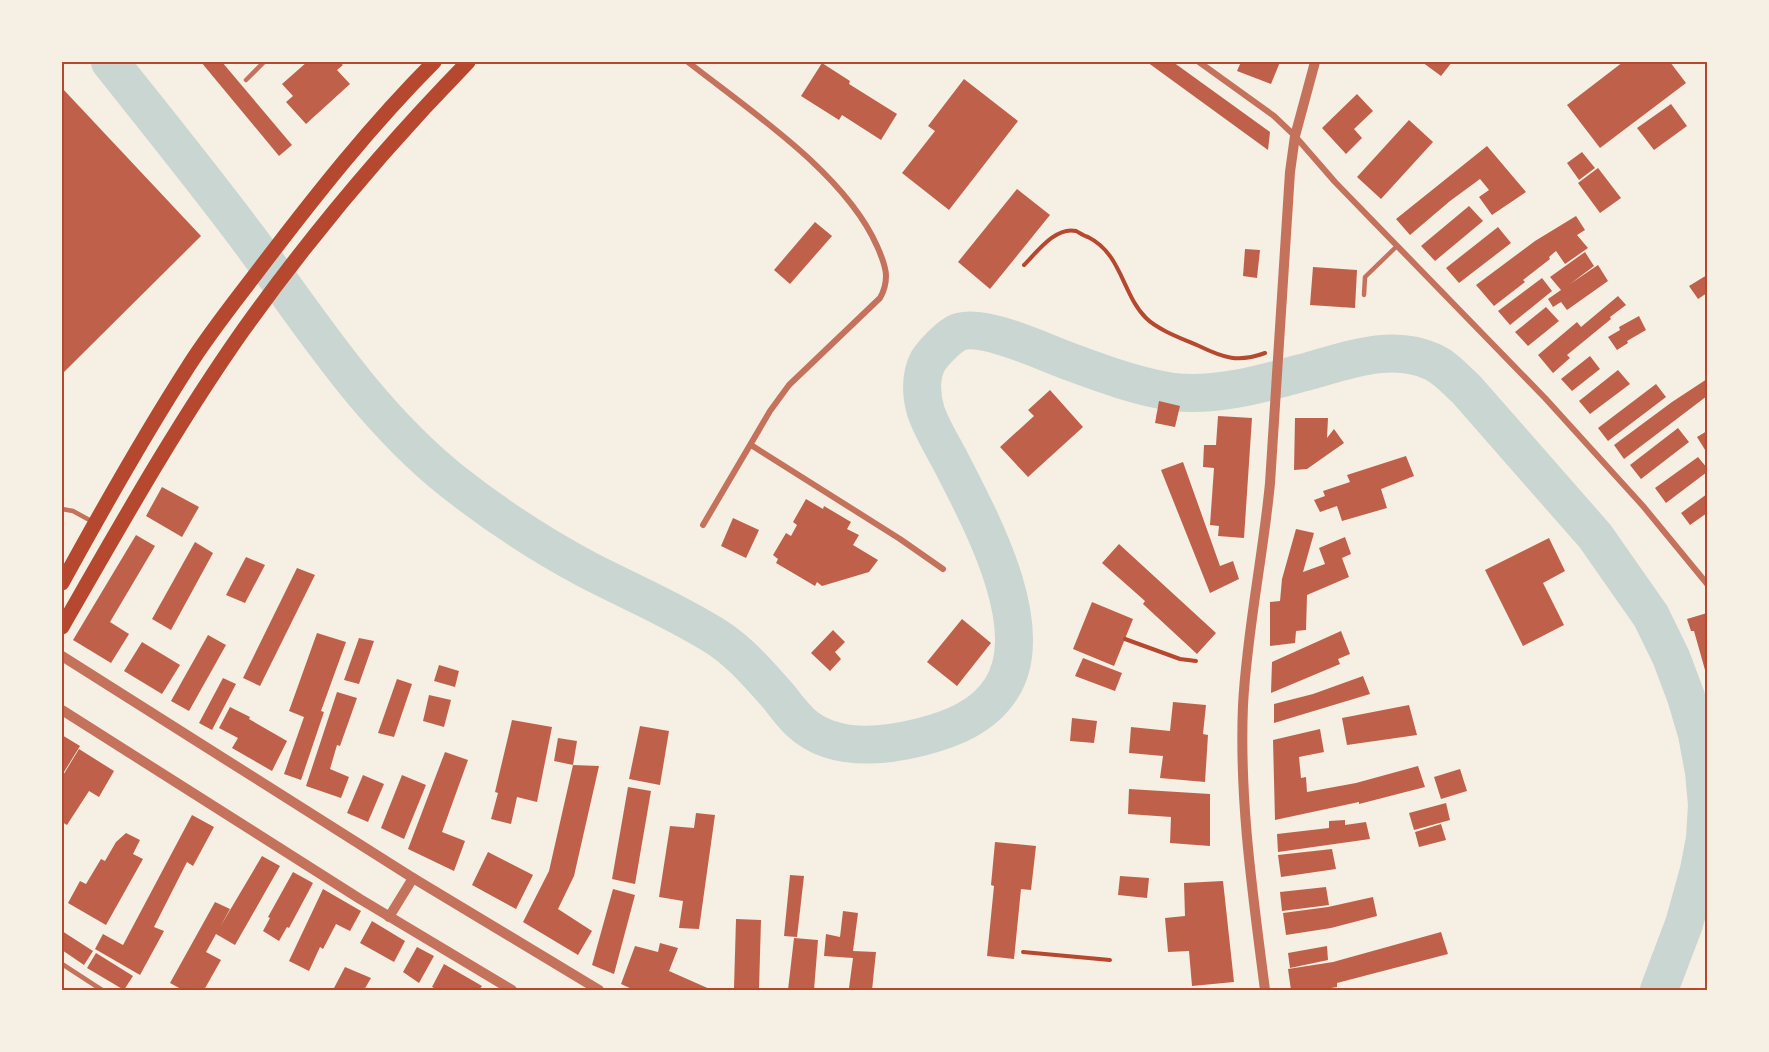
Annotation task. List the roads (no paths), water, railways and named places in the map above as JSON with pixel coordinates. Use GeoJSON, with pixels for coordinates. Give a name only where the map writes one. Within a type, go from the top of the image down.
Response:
{"type":"FeatureCollection","features":[{"type":"Feature","properties":{"kind":"highway"},"geometry":{"type":"LineString","coordinates":[[62,583],[177,384],[223,318],[362,139],[434,62]]}},
{"type":"Feature","properties":{"kind":"highway"},"geometry":{"type":"LineString","coordinates":[[62,627],[167,448],[243,331],[331,214],[426,104],[468,62]]}},
{"type":"Feature","properties":{"kind":"street"},"geometry":{"type":"LineString","coordinates":[[688,62],[790,142],[827,176],[872,233],[882,256],[886,274],[885,288],[880,298],[789,385],[770,411],[703,525]]}},
{"type":"Feature","properties":{"kind":"street"},"geometry":{"type":"LineString","coordinates":[[1199,62],[1274,116],[1295,136],[1335,182],[1552,406],[1643,506],[1707,585]]}},
{"type":"Feature","properties":{"kind":"street"},"geometry":{"type":"LineString","coordinates":[[1265,990],[1247,837],[1242,753],[1247,654],[1265,532],[1285,225],[1295,136],[1315,62]]}},
{"type":"Feature","properties":{"kind":"street"},"geometry":{"type":"LineString","coordinates":[[751,445],[900,538],[943,569]]}},
{"type":"Feature","properties":{"kind":"street"},"geometry":{"type":"LineString","coordinates":[[62,657],[413,878],[599,990]]}},
{"type":"Feature","properties":{"kind":"street"},"geometry":{"type":"LineString","coordinates":[[62,710],[389,916],[512,990]]}},
{"type":"Feature","properties":{"kind":"street"},"geometry":{"type":"LineString","coordinates":[[389,916],[413,878]]}},
{"type":"Feature","properties":{"kind":"lane"},"geometry":{"type":"LineString","coordinates":[[246,80],[264,62]]}},
{"type":"Feature","properties":{"kind":"lane"},"geometry":{"type":"LineString","coordinates":[[1364,295],[1365,278],[1397,246]]}},
{"type":"Feature","properties":{"kind":"lane"},"geometry":{"type":"LineString","coordinates":[[62,509],[95,523]]}},
{"type":"Feature","properties":{"kind":"lane"},"geometry":{"type":"LineString","coordinates":[[62,964],[102,990]]}},
{"type":"Feature","properties":{"kind":"waterway"},"geometry":{"type":"LineString","coordinates":[[110,62],[248,238],[342,366],[367,397],[422,455],[452,481],[534,539],[718,638],[750,666],[800,722],[813,732],[842,743],[874,745],[890,743],[921,737],[955,726],[976,714],[994,699],[1001,689],[1011,664],[1014,636],[1010,605],[1001,573],[976,511],[931,425],[923,399],[922,386],[925,367],[934,353],[955,334],[970,330],[999,335],[1121,380],[1173,392],[1190,393],[1241,388],[1371,355],[1402,354],[1418,356],[1433,362],[1447,371],[1466,389],[1595,536],[1651,616],[1671,657],[1686,697],[1697,734],[1704,772],[1707,805],[1705,838],[1684,924],[1659,990]]}}]}
